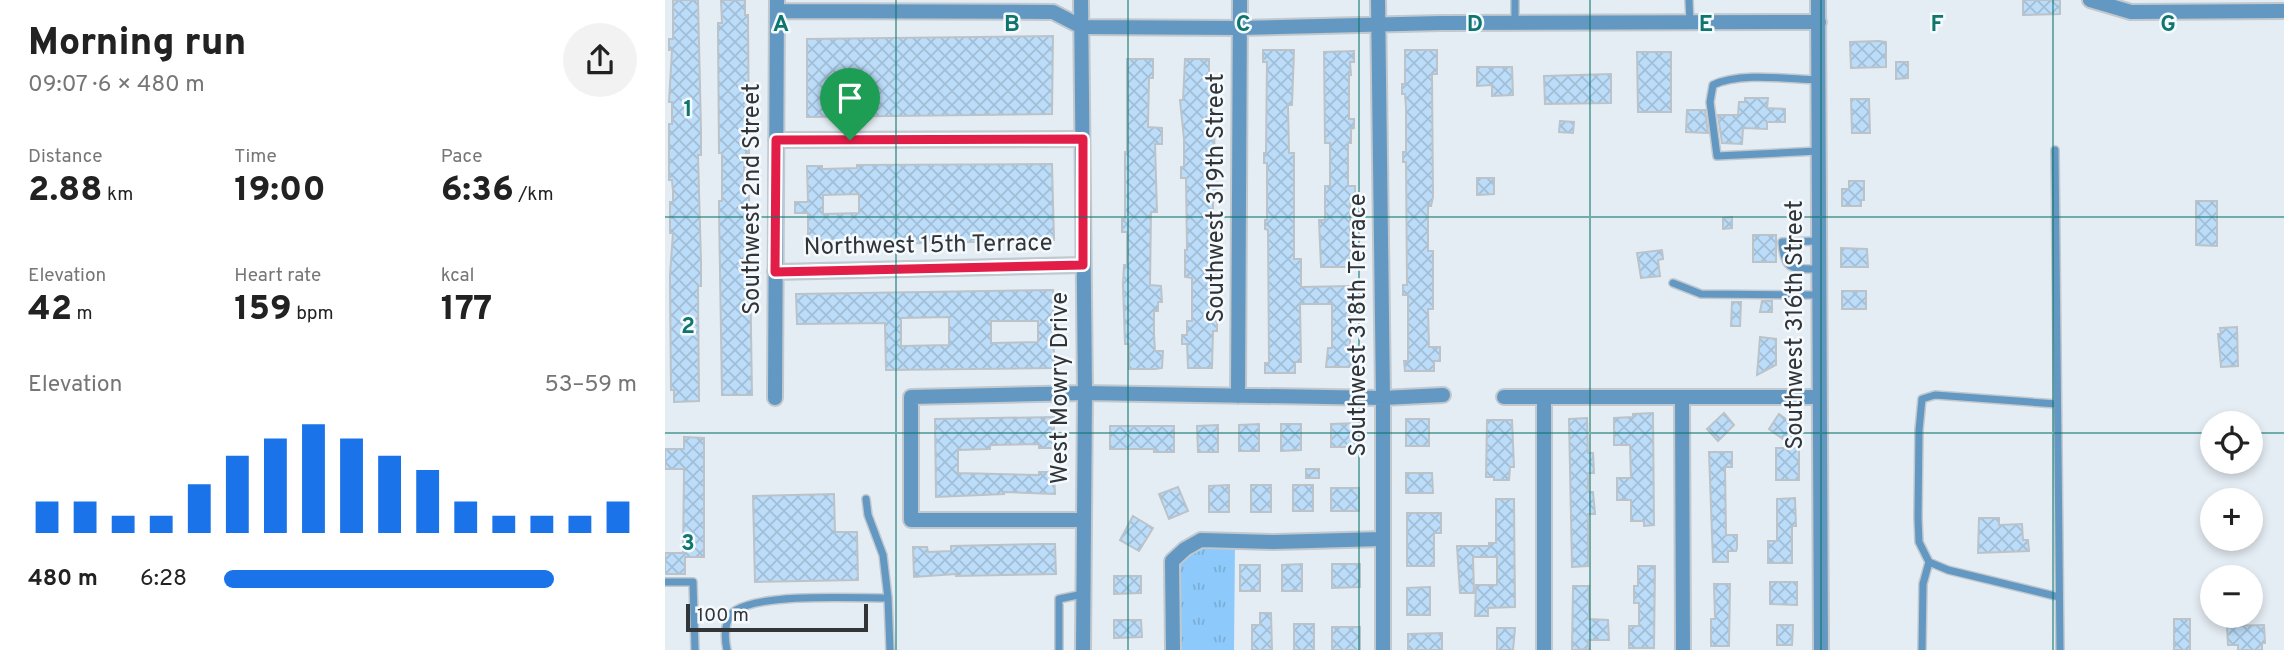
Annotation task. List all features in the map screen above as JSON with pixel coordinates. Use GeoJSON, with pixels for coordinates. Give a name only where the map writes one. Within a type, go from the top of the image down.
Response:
{"type":"FeatureCollection","features":[{"type":"Feature","properties":{"kind":"street","name":"West Mowry Drive"},"geometry":{"type":"LineString","coordinates":[[1081,0],[1085,393],[1083,650]]}},
{"type":"Feature","properties":{"kind":"street","name":"Southwest 319th Street"},"geometry":{"type":"LineString","coordinates":[[1238,396],[1240,0]]}},
{"type":"Feature","properties":{"kind":"street","name":"Southwest 318th Terrace"},"geometry":{"type":"LineString","coordinates":[[1378,0],[1383,650]]}},
{"type":"Feature","properties":{"kind":"street","name":"Southwest 316th Street"},"geometry":{"type":"LineString","coordinates":[[1818,0],[1821,650]]}},
{"type":"Feature","properties":{"kind":"street"},"geometry":{"type":"LineString","coordinates":[[2090,0],[2131,12],[2266,6],[2284,11]]}},
{"type":"Feature","properties":{"kind":"street"},"geometry":{"type":"LineString","coordinates":[[777,5],[1053,12],[1082,27],[1819,22]]}},
{"type":"Feature","properties":{"kind":"street","name":"Southwest 2nd Street"},"geometry":{"type":"LineString","coordinates":[[775,398],[777,5]]}},
{"type":"Feature","properties":{"kind":"street"},"geometry":{"type":"LineString","coordinates":[[776,140],[1083,139]]}},
{"type":"Feature","properties":{"kind":"street","name":"Northwest 15th Terrace"},"geometry":{"type":"LineString","coordinates":[[775,272],[1083,265]]}},
{"type":"Feature","properties":{"kind":"street"},"geometry":{"type":"LineString","coordinates":[[1083,520],[911,520],[911,397],[1085,393],[1383,398],[1443,394]]}},
{"type":"Feature","properties":{"kind":"street"},"geometry":{"type":"LineString","coordinates":[[1504,397],[1818,397]]}},
{"type":"Feature","properties":{"kind":"street"},"geometry":{"type":"LineString","coordinates":[[1544,397],[1544,650]]}},
{"type":"Feature","properties":{"kind":"street"},"geometry":{"type":"LineString","coordinates":[[1682,399],[1683,650]]}},
{"type":"Feature","properties":{"kind":"street"},"geometry":{"type":"LineString","coordinates":[[1173,650],[1172,561],[1201,540],[1274,542],[1382,539]]}},
{"type":"Feature","properties":{"kind":"lane"},"geometry":{"type":"LineString","coordinates":[[1514,24],[1515,0]]}},
{"type":"Feature","properties":{"kind":"lane"},"geometry":{"type":"LineString","coordinates":[[1689,0],[1690,22]]}},
{"type":"Feature","properties":{"kind":"lane"},"geometry":{"type":"LineString","coordinates":[[1817,80],[1723,80],[1713,85],[1710,102],[1717,156],[1818,151]]}},
{"type":"Feature","properties":{"kind":"lane"},"geometry":{"type":"LineString","coordinates":[[2055,150],[2060,650]]}},
{"type":"Feature","properties":{"kind":"lane"},"geometry":{"type":"LineString","coordinates":[[1818,241],[1782,242],[1783,258],[1788,265],[1797,269],[1818,269]]}},
{"type":"Feature","properties":{"kind":"lane"},"geometry":{"type":"LineString","coordinates":[[1673,283],[1701,294],[1818,295]]}},
{"type":"Feature","properties":{"kind":"lane"},"geometry":{"type":"LineString","coordinates":[[2057,404],[1935,396],[1923,400],[1919,430],[1918,518],[1919,542],[1929,562],[1948,570],[2059,597]]}},
{"type":"Feature","properties":{"kind":"lane"},"geometry":{"type":"LineString","coordinates":[[866,499],[868,515],[883,555],[890,650]]}},
{"type":"Feature","properties":{"kind":"lane"},"geometry":{"type":"LineString","coordinates":[[1922,650],[1923,584],[1929,562]]}},
{"type":"Feature","properties":{"kind":"lane"},"geometry":{"type":"LineString","coordinates":[[665,582],[694,582],[695,650]]}},
{"type":"Feature","properties":{"kind":"lane"},"geometry":{"type":"LineString","coordinates":[[1059,650],[1059,599],[1083,594]]}},
{"type":"Feature","properties":{"kind":"lane"},"geometry":{"type":"LineString","coordinates":[[727,650],[726,624],[734,611],[755,603],[774,599],[888,598]]}},
{"type":"Feature","properties":{"kind":"green space"},"geometry":{"type":"Polygon","coordinates":[[[1202,541],[1235,543],[1234,650],[1175,650],[1174,562],[1202,541]]]}},
{"type":"Feature","properties":{"kind":"building"},"geometry":{"type":"Polygon","coordinates":[[[673,0],[698,0],[701,131],[701,155],[698,155],[701,262],[701,286],[698,286],[699,401],[674,402],[674,390],[671,390],[670,275],[673,233],[670,233],[670,202],[673,202],[673,192],[672,180],[669,180],[672,50],[669,50],[669,39],[673,39],[673,0]]]}},
{"type":"Feature","properties":{"kind":"building"},"geometry":{"type":"Polygon","coordinates":[[[721,0],[745,0],[745,15],[748,15],[749,153],[746,153],[744,167],[744,189],[746,196],[749,196],[752,395],[722,395],[719,201],[722,201],[722,153],[719,153],[718,37],[718,23],[722,23],[721,0]]]}},
{"type":"Feature","properties":{"kind":"building"},"geometry":{"type":"Polygon","coordinates":[[[2023,0],[2060,0],[2060,14],[2023,15],[2023,0]]]}},
{"type":"Feature","properties":{"kind":"building"},"geometry":{"type":"Polygon","coordinates":[[[1053,36],[1052,114],[807,117],[807,39],[1053,36]]]}},
{"type":"Feature","properties":{"kind":"building"},"geometry":{"type":"Polygon","coordinates":[[[1850,42],[1886,42],[1886,67],[1851,68],[1850,42]]]}},
{"type":"Feature","properties":{"kind":"building"},"geometry":{"type":"Polygon","coordinates":[[[1263,50],[1294,50],[1292,105],[1288,105],[1289,153],[1294,153],[1294,259],[1301,259],[1301,287],[1350,286],[1350,348],[1353,348],[1353,367],[1326,367],[1328,348],[1332,348],[1332,304],[1300,304],[1301,362],[1295,362],[1295,373],[1265,373],[1265,363],[1269,363],[1268,230],[1265,229],[1267,163],[1264,163],[1267,62],[1263,62],[1263,50]]]}},
{"type":"Feature","properties":{"kind":"building"},"geometry":{"type":"Polygon","coordinates":[[[1405,50],[1437,50],[1437,74],[1432,74],[1433,197],[1431,206],[1428,206],[1428,251],[1433,251],[1433,309],[1428,309],[1429,347],[1440,347],[1440,361],[1434,361],[1434,371],[1405,371],[1404,361],[1408,361],[1408,295],[1403,295],[1403,285],[1407,285],[1406,162],[1403,162],[1403,152],[1406,152],[1406,108],[1405,94],[1402,94],[1402,84],[1405,84],[1405,50]]]}},
{"type":"Feature","properties":{"kind":"building"},"geometry":{"type":"Polygon","coordinates":[[[1354,51],[1354,62],[1350,62],[1349,75],[1349,119],[1354,119],[1354,128],[1351,129],[1351,143],[1348,143],[1348,186],[1355,186],[1355,196],[1351,196],[1350,209],[1350,267],[1321,267],[1319,220],[1325,220],[1325,186],[1330,186],[1330,143],[1325,143],[1324,52],[1354,51]]]}},
{"type":"Feature","properties":{"kind":"building"},"geometry":{"type":"Polygon","coordinates":[[[1637,52],[1671,52],[1671,112],[1638,112],[1637,52]]]}},
{"type":"Feature","properties":{"kind":"building"},"geometry":{"type":"Polygon","coordinates":[[[1127,59],[1153,59],[1153,78],[1149,78],[1148,127],[1162,128],[1162,144],[1155,144],[1157,212],[1151,212],[1150,285],[1161,286],[1162,302],[1158,302],[1158,311],[1154,311],[1155,351],[1163,351],[1162,368],[1155,369],[1129,369],[1129,344],[1125,344],[1123,285],[1124,265],[1127,265],[1127,232],[1122,232],[1122,219],[1125,219],[1127,59]]]}},
{"type":"Feature","properties":{"kind":"building"},"geometry":{"type":"Polygon","coordinates":[[[1185,59],[1209,59],[1209,84],[1215,84],[1211,130],[1214,130],[1216,197],[1213,197],[1213,212],[1210,212],[1211,252],[1214,252],[1216,258],[1216,278],[1210,278],[1211,321],[1217,321],[1217,331],[1213,331],[1212,368],[1188,368],[1187,344],[1182,344],[1182,335],[1187,335],[1187,321],[1192,321],[1192,278],[1185,277],[1186,178],[1181,178],[1181,167],[1184,167],[1184,139],[1180,100],[1183,100],[1185,59]]]}},
{"type":"Feature","properties":{"kind":"building"},"geometry":{"type":"Polygon","coordinates":[[[1896,62],[1908,62],[1908,78],[1896,79],[1896,62]]]}},
{"type":"Feature","properties":{"kind":"building"},"geometry":{"type":"Polygon","coordinates":[[[1477,67],[1512,67],[1513,95],[1492,96],[1492,85],[1477,86],[1477,67]]]}},
{"type":"Feature","properties":{"kind":"building"},"geometry":{"type":"Polygon","coordinates":[[[1611,74],[1611,103],[1545,104],[1544,76],[1611,74]]]}},
{"type":"Feature","properties":{"kind":"building"},"geometry":{"type":"Polygon","coordinates":[[[1745,98],[1768,98],[1767,108],[1785,109],[1785,122],[1767,122],[1767,129],[1743,128],[1742,144],[1722,143],[1718,115],[1738,115],[1739,102],[1745,102],[1745,98]]]}},
{"type":"Feature","properties":{"kind":"building"},"geometry":{"type":"Polygon","coordinates":[[[1851,99],[1869,99],[1870,133],[1852,133],[1851,99]]]}},
{"type":"Feature","properties":{"kind":"building"},"geometry":{"type":"Polygon","coordinates":[[[1687,110],[1705,110],[1708,133],[1686,132],[1687,110]]]}},
{"type":"Feature","properties":{"kind":"building"},"geometry":{"type":"Polygon","coordinates":[[[1560,121],[1574,122],[1573,133],[1559,132],[1560,121]]]}},
{"type":"Feature","properties":{"kind":"building"},"geometry":{"type":"Polygon","coordinates":[[[1052,164],[1054,240],[885,244],[859,243],[859,240],[808,243],[808,213],[795,213],[795,202],[808,202],[807,166],[822,166],[822,169],[857,168],[857,165],[1052,164]],[[859,194],[823,195],[823,214],[859,213],[859,194]]]}},
{"type":"Feature","properties":{"kind":"building"},"geometry":{"type":"Polygon","coordinates":[[[1477,178],[1494,178],[1494,194],[1477,195],[1477,178]]]}},
{"type":"Feature","properties":{"kind":"building"},"geometry":{"type":"Polygon","coordinates":[[[1849,181],[1864,181],[1864,200],[1861,200],[1861,206],[1842,206],[1842,189],[1849,189],[1849,181]]]}},
{"type":"Feature","properties":{"kind":"building"},"geometry":{"type":"Polygon","coordinates":[[[2196,201],[2217,201],[2217,246],[2196,245],[2196,201]]]}},
{"type":"Feature","properties":{"kind":"building"},"geometry":{"type":"Polygon","coordinates":[[[1732,217],[1732,228],[1723,229],[1723,218],[1732,217]]]}},
{"type":"Feature","properties":{"kind":"building"},"geometry":{"type":"Polygon","coordinates":[[[1753,235],[1776,235],[1776,262],[1753,262],[1753,235]]]}},
{"type":"Feature","properties":{"kind":"building"},"geometry":{"type":"Polygon","coordinates":[[[1841,248],[1867,249],[1868,267],[1841,267],[1841,248]]]}},
{"type":"Feature","properties":{"kind":"building"},"geometry":{"type":"Polygon","coordinates":[[[1662,250],[1663,259],[1658,260],[1660,276],[1641,278],[1637,253],[1662,250]]]}},
{"type":"Feature","properties":{"kind":"building"},"geometry":{"type":"Polygon","coordinates":[[[1053,290],[1054,368],[886,370],[885,323],[797,324],[796,294],[1053,290]],[[949,317],[901,318],[901,346],[949,345],[949,317]],[[991,321],[991,343],[1038,342],[1038,321],[991,321]]]}},
{"type":"Feature","properties":{"kind":"building"},"geometry":{"type":"Polygon","coordinates":[[[1842,291],[1866,291],[1866,309],[1842,309],[1842,291]]]}},
{"type":"Feature","properties":{"kind":"building"},"geometry":{"type":"Polygon","coordinates":[[[1762,301],[1772,301],[1772,312],[1760,312],[1762,301]]]}},
{"type":"Feature","properties":{"kind":"building"},"geometry":{"type":"Polygon","coordinates":[[[1732,302],[1741,302],[1740,326],[1731,326],[1732,302]]]}},
{"type":"Feature","properties":{"kind":"building"},"geometry":{"type":"Polygon","coordinates":[[[2237,327],[2238,366],[2221,367],[2218,334],[2221,334],[2220,328],[2237,327]]]}},
{"type":"Feature","properties":{"kind":"building"},"geometry":{"type":"Polygon","coordinates":[[[1760,337],[1776,339],[1776,365],[1757,375],[1760,337]]]}},
{"type":"Feature","properties":{"kind":"building"},"geometry":{"type":"Polygon","coordinates":[[[1653,413],[1654,525],[1644,526],[1644,521],[1631,521],[1631,500],[1617,500],[1617,478],[1631,478],[1630,445],[1614,445],[1614,418],[1653,413]]]}},
{"type":"Feature","properties":{"kind":"building"},"geometry":{"type":"Polygon","coordinates":[[[1724,413],[1734,425],[1718,441],[1707,429],[1724,413]]]}},
{"type":"Feature","properties":{"kind":"building"},"geometry":{"type":"Polygon","coordinates":[[[1779,414],[1797,427],[1787,442],[1769,429],[1779,414]]]}},
{"type":"Feature","properties":{"kind":"building"},"geometry":{"type":"Polygon","coordinates":[[[1054,417],[1054,448],[1039,448],[1039,444],[990,445],[990,449],[958,450],[958,473],[1039,475],[1039,472],[1054,472],[1055,494],[1004,492],[936,497],[935,419],[1054,417]]]}},
{"type":"Feature","properties":{"kind":"building"},"geometry":{"type":"Polygon","coordinates":[[[1587,418],[1588,453],[1593,453],[1594,473],[1588,473],[1588,492],[1593,492],[1595,514],[1588,514],[1588,566],[1572,567],[1569,419],[1587,418]]]}},
{"type":"Feature","properties":{"kind":"building"},"geometry":{"type":"Polygon","coordinates":[[[1406,419],[1429,419],[1429,446],[1406,446],[1406,419]]]}},
{"type":"Feature","properties":{"kind":"building"},"geometry":{"type":"Polygon","coordinates":[[[1487,420],[1512,420],[1514,467],[1510,467],[1509,480],[1486,477],[1487,420]]]}},
{"type":"Feature","properties":{"kind":"building"},"geometry":{"type":"Polygon","coordinates":[[[1359,423],[1359,447],[1331,447],[1331,424],[1359,423]]]}},
{"type":"Feature","properties":{"kind":"building"},"geometry":{"type":"Polygon","coordinates":[[[1259,424],[1259,451],[1239,451],[1239,425],[1259,424]]]}},
{"type":"Feature","properties":{"kind":"building"},"geometry":{"type":"Polygon","coordinates":[[[1281,424],[1301,424],[1301,450],[1281,451],[1281,424]]]}},
{"type":"Feature","properties":{"kind":"building"},"geometry":{"type":"Polygon","coordinates":[[[1218,425],[1218,452],[1198,452],[1197,426],[1218,425]]]}},
{"type":"Feature","properties":{"kind":"building"},"geometry":{"type":"Polygon","coordinates":[[[1110,426],[1174,426],[1174,452],[1110,449],[1110,426]]]}},
{"type":"Feature","properties":{"kind":"building"},"geometry":{"type":"Polygon","coordinates":[[[684,437],[704,438],[704,557],[685,557],[685,574],[665,574],[665,553],[683,553],[684,469],[665,469],[665,449],[684,449],[684,437]]]}},
{"type":"Feature","properties":{"kind":"building"},"geometry":{"type":"Polygon","coordinates":[[[1776,448],[1799,448],[1799,480],[1776,480],[1776,448]]]}},
{"type":"Feature","properties":{"kind":"building"},"geometry":{"type":"Polygon","coordinates":[[[1709,452],[1732,452],[1732,467],[1725,467],[1726,535],[1737,535],[1737,548],[1736,551],[1728,551],[1728,562],[1713,562],[1709,452]]]}},
{"type":"Feature","properties":{"kind":"building"},"geometry":{"type":"Polygon","coordinates":[[[1306,469],[1319,469],[1319,478],[1306,478],[1306,469]]]}},
{"type":"Feature","properties":{"kind":"building"},"geometry":{"type":"Polygon","coordinates":[[[1406,473],[1432,473],[1433,493],[1406,493],[1406,473]]]}},
{"type":"Feature","properties":{"kind":"building"},"geometry":{"type":"Polygon","coordinates":[[[1229,485],[1229,512],[1209,512],[1209,486],[1229,485]]]}},
{"type":"Feature","properties":{"kind":"building"},"geometry":{"type":"Polygon","coordinates":[[[1251,485],[1271,485],[1271,512],[1251,512],[1251,485]]]}},
{"type":"Feature","properties":{"kind":"building"},"geometry":{"type":"Polygon","coordinates":[[[1293,485],[1313,485],[1313,511],[1293,511],[1293,485]]]}},
{"type":"Feature","properties":{"kind":"building"},"geometry":{"type":"Polygon","coordinates":[[[1178,487],[1188,511],[1169,519],[1159,494],[1178,487]]]}},
{"type":"Feature","properties":{"kind":"building"},"geometry":{"type":"Polygon","coordinates":[[[1331,488],[1359,488],[1359,511],[1331,511],[1331,488]]]}},
{"type":"Feature","properties":{"kind":"building"},"geometry":{"type":"Polygon","coordinates":[[[834,494],[835,532],[857,532],[858,580],[755,582],[753,496],[834,494]]]}},
{"type":"Feature","properties":{"kind":"building"},"geometry":{"type":"Polygon","coordinates":[[[1795,498],[1796,526],[1792,526],[1792,563],[1768,563],[1768,541],[1777,541],[1777,499],[1795,498]]]}},
{"type":"Feature","properties":{"kind":"building"},"geometry":{"type":"Polygon","coordinates":[[[1496,499],[1514,499],[1515,607],[1488,608],[1488,616],[1475,616],[1476,585],[1497,585],[1497,557],[1473,557],[1474,593],[1460,593],[1457,546],[1489,546],[1489,543],[1496,543],[1496,499]]]}},
{"type":"Feature","properties":{"kind":"building"},"geometry":{"type":"Polygon","coordinates":[[[1407,513],[1441,513],[1441,533],[1434,533],[1434,566],[1407,566],[1407,513]]]}},
{"type":"Feature","properties":{"kind":"building"},"geometry":{"type":"Polygon","coordinates":[[[1133,516],[1153,528],[1139,551],[1120,540],[1133,516]]]}},
{"type":"Feature","properties":{"kind":"building"},"geometry":{"type":"Polygon","coordinates":[[[1979,518],[1999,518],[1999,525],[2022,524],[2023,540],[2028,540],[2029,551],[1978,553],[1979,518]]]}},
{"type":"Feature","properties":{"kind":"building"},"geometry":{"type":"Polygon","coordinates":[[[1055,544],[1056,574],[956,574],[914,577],[913,547],[927,547],[928,552],[951,551],[951,546],[1055,544]]]}},
{"type":"Feature","properties":{"kind":"building"},"geometry":{"type":"Polygon","coordinates":[[[1302,564],[1302,591],[1282,591],[1282,565],[1302,564]]]}},
{"type":"Feature","properties":{"kind":"building"},"geometry":{"type":"Polygon","coordinates":[[[1332,564],[1360,564],[1360,587],[1332,588],[1332,564]]]}},
{"type":"Feature","properties":{"kind":"building"},"geometry":{"type":"Polygon","coordinates":[[[1240,565],[1260,565],[1260,591],[1240,591],[1240,565]]]}},
{"type":"Feature","properties":{"kind":"building"},"geometry":{"type":"Polygon","coordinates":[[[1638,566],[1655,566],[1654,648],[1629,648],[1629,626],[1639,626],[1639,603],[1634,603],[1634,586],[1638,586],[1638,566]]]}},
{"type":"Feature","properties":{"kind":"building"},"geometry":{"type":"Polygon","coordinates":[[[1114,576],[1141,576],[1141,593],[1114,594],[1114,576]]]}},
{"type":"Feature","properties":{"kind":"building"},"geometry":{"type":"Polygon","coordinates":[[[1770,582],[1797,582],[1797,605],[1770,604],[1770,582]]]}},
{"type":"Feature","properties":{"kind":"building"},"geometry":{"type":"Polygon","coordinates":[[[1714,584],[1730,584],[1729,646],[1711,646],[1711,619],[1715,619],[1714,584]]]}},
{"type":"Feature","properties":{"kind":"building"},"geometry":{"type":"Polygon","coordinates":[[[1573,586],[1589,586],[1589,619],[1608,620],[1609,640],[1588,640],[1589,649],[1572,650],[1573,586]]]}},
{"type":"Feature","properties":{"kind":"building"},"geometry":{"type":"Polygon","coordinates":[[[1430,587],[1430,615],[1407,615],[1407,588],[1430,587]]]}},
{"type":"Feature","properties":{"kind":"building"},"geometry":{"type":"Polygon","coordinates":[[[1260,613],[1271,613],[1272,650],[1252,650],[1252,625],[1260,625],[1260,613]]]}},
{"type":"Feature","properties":{"kind":"building"},"geometry":{"type":"Polygon","coordinates":[[[2174,619],[2190,619],[2190,650],[2174,650],[2174,619]]]}},
{"type":"Feature","properties":{"kind":"building"},"geometry":{"type":"Polygon","coordinates":[[[1114,620],[1141,620],[1142,637],[1114,638],[1114,620]]]}},
{"type":"Feature","properties":{"kind":"building"},"geometry":{"type":"Polygon","coordinates":[[[1294,624],[1314,624],[1314,650],[1294,650],[1294,624]]]}},
{"type":"Feature","properties":{"kind":"building"},"geometry":{"type":"Polygon","coordinates":[[[1777,625],[1793,625],[1792,645],[1777,645],[1777,625]]]}},
{"type":"Feature","properties":{"kind":"building"},"geometry":{"type":"Polygon","coordinates":[[[2263,625],[2265,643],[2262,643],[2262,650],[2238,650],[2238,645],[2228,645],[2227,628],[2263,628],[2263,625]]]}},
{"type":"Feature","properties":{"kind":"building"},"geometry":{"type":"Polygon","coordinates":[[[1332,627],[1360,627],[1360,650],[1332,650],[1332,627]]]}},
{"type":"Feature","properties":{"kind":"building"},"geometry":{"type":"Polygon","coordinates":[[[1497,628],[1515,628],[1513,650],[1497,650],[1497,628]]]}},
{"type":"Feature","properties":{"kind":"building"},"geometry":{"type":"Polygon","coordinates":[[[1442,633],[1442,650],[1408,650],[1408,634],[1442,633]]]}},
{"type":"Feature","properties":{"kind":"route"},"geometry":{"type":"LineString","coordinates":[[1083,139],[1083,265],[775,272],[776,140],[850,140],[1083,139]]}}]}
